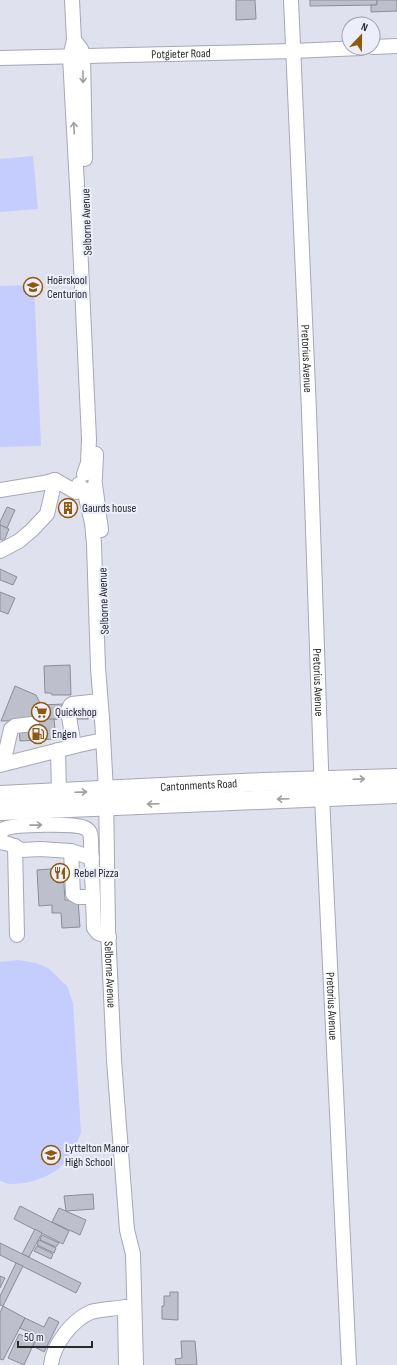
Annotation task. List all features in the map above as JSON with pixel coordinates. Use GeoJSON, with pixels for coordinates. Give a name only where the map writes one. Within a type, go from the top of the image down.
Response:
{"type":"FeatureCollection","features":[{"type":"Feature","properties":{"kind":"main road","name":"Cantonments Road"},"geometry":{"type":"LineString","coordinates":[[0,811],[106,798],[322,789],[397,778]]}},
{"type":"Feature","properties":{"kind":"main road","name":"Cantonments Road"},"geometry":{"type":"LineString","coordinates":[[322,789],[397,794]]}},
{"type":"Feature","properties":{"kind":"main road","name":"Cantonments Road"},"geometry":{"type":"LineString","coordinates":[[0,795],[60,793],[106,798]]}},
{"type":"Feature","properties":{"kind":"street","name":"Selborne Avenue"},"geometry":{"type":"LineString","coordinates":[[72,0],[76,56],[87,305],[89,439],[88,482],[94,544],[102,685],[114,1060],[127,1230],[133,1254],[136,1365]]}},
{"type":"Feature","properties":{"kind":"street","name":"Pretorius Avenue"},"geometry":{"type":"LineString","coordinates":[[291,0],[309,411],[322,789],[349,1365]]}},
{"type":"Feature","properties":{"kind":"street"},"geometry":{"type":"LineString","coordinates":[[381,47],[397,46]]}},
{"type":"Feature","properties":{"kind":"street","name":"Potgieter Road"},"geometry":{"type":"LineString","coordinates":[[0,58],[341,49]]}},
{"type":"Feature","properties":{"kind":"street"},"geometry":{"type":"LineString","coordinates":[[0,551],[19,541],[47,514],[55,480]]}},
{"type":"Feature","properties":{"kind":"street"},"geometry":{"type":"LineString","coordinates":[[0,490],[55,480],[76,492],[88,482]]}},
{"type":"Feature","properties":{"kind":"street","name":"Selborne Avenue"},"geometry":{"type":"LineString","coordinates":[[102,685],[100,701],[102,718]]}},
{"type":"Feature","properties":{"kind":"street"},"geometry":{"type":"LineString","coordinates":[[74,746],[68,711],[70,706],[72,704],[100,701]]}},
{"type":"Feature","properties":{"kind":"street"},"geometry":{"type":"LineString","coordinates":[[32,724],[15,726],[11,729],[2,765],[103,740]]}},
{"type":"Feature","properties":{"kind":"street"},"geometry":{"type":"LineString","coordinates":[[58,750],[60,793]]}},
{"type":"Feature","properties":{"kind":"street"},"geometry":{"type":"LineString","coordinates":[[0,834],[3,830],[13,827],[33,825],[72,825],[84,827],[90,833],[94,928],[98,933],[109,937]]}},
{"type":"Feature","properties":{"kind":"street"},"geometry":{"type":"LineString","coordinates":[[0,842],[15,846],[22,850],[40,849],[71,851],[92,858]]}},
{"type":"Feature","properties":{"kind":"street"},"geometry":{"type":"LineString","coordinates":[[15,846],[17,935]]}},
{"type":"Feature","properties":{"kind":"street"},"geometry":{"type":"LineString","coordinates":[[71,851],[73,894],[78,897],[93,896]]}},
{"type":"Feature","properties":{"kind":"street","name":"Selborne Avenue"},"geometry":{"type":"LineString","coordinates":[[126,1365],[124,1255],[127,1230]]}},
{"type":"Feature","properties":{"kind":"street"},"geometry":{"type":"LineString","coordinates":[[51,1365],[58,1344],[74,1322],[93,1312],[125,1307]]}},
{"type":"Feature","properties":{"kind":"shaded area"},"geometry":{"type":"Polygon","coordinates":[[[33,156],[38,209],[0,212],[0,159],[33,156]]]}},
{"type":"Feature","properties":{"kind":"shaded area"},"geometry":{"type":"Polygon","coordinates":[[[34,285],[41,446],[0,447],[0,286],[34,285]]]}},
{"type":"Feature","properties":{"kind":"shaded area"},"geometry":{"type":"Polygon","coordinates":[[[18,960],[36,963],[48,968],[67,986],[73,1003],[81,1132],[69,1157],[58,1169],[36,1180],[12,1184],[0,1181],[0,962],[18,960]]]}},
{"type":"Feature","properties":{"kind":"building"},"geometry":{"type":"Polygon","coordinates":[[[236,0],[255,0],[256,19],[236,20],[236,0]]]}},
{"type":"Feature","properties":{"kind":"building"},"geometry":{"type":"Polygon","coordinates":[[[310,0],[377,0],[377,5],[310,6],[310,0]]]}},
{"type":"Feature","properties":{"kind":"building"},"geometry":{"type":"Polygon","coordinates":[[[377,0],[397,0],[397,11],[371,12],[371,5],[377,5],[377,0]]]}},
{"type":"Feature","properties":{"kind":"building","name":"Gaurds house"},"geometry":{"type":"Polygon","coordinates":[[[62,502],[73,502],[73,514],[62,514],[62,502]]]}},
{"type":"Feature","properties":{"kind":"building"},"geometry":{"type":"Polygon","coordinates":[[[7,507],[15,510],[7,528],[0,525],[0,522],[7,507]]]}},
{"type":"Feature","properties":{"kind":"building"},"geometry":{"type":"Polygon","coordinates":[[[0,525],[9,529],[4,541],[0,539],[0,525]]]}},
{"type":"Feature","properties":{"kind":"building"},"geometry":{"type":"Polygon","coordinates":[[[0,569],[17,577],[13,585],[0,580],[0,569]]]}},
{"type":"Feature","properties":{"kind":"building"},"geometry":{"type":"Polygon","coordinates":[[[0,592],[15,598],[8,614],[0,611],[0,592]]]}},
{"type":"Feature","properties":{"kind":"building"},"geometry":{"type":"Polygon","coordinates":[[[70,665],[71,695],[52,695],[51,693],[45,693],[44,666],[70,665]]]}},
{"type":"Feature","properties":{"kind":"building"},"geometry":{"type":"Polygon","coordinates":[[[15,686],[36,695],[41,705],[65,704],[66,719],[1,721],[15,686]]]}},
{"type":"Feature","properties":{"kind":"building"},"geometry":{"type":"Polygon","coordinates":[[[77,713],[88,713],[88,719],[77,719],[77,713]]]}},
{"type":"Feature","properties":{"kind":"building"},"geometry":{"type":"Polygon","coordinates":[[[38,719],[54,719],[56,739],[20,741],[19,728],[38,726],[38,719]]]}},
{"type":"Feature","properties":{"kind":"building"},"geometry":{"type":"Polygon","coordinates":[[[63,868],[65,900],[78,900],[80,927],[62,928],[61,913],[52,913],[52,905],[39,906],[37,870],[63,868]]]}},
{"type":"Feature","properties":{"kind":"building"},"geometry":{"type":"Polygon","coordinates":[[[93,1194],[94,1209],[66,1211],[64,1196],[93,1194]]]}},
{"type":"Feature","properties":{"kind":"building"},"geometry":{"type":"Polygon","coordinates":[[[20,1206],[69,1231],[63,1244],[14,1219],[20,1206]]]}},
{"type":"Feature","properties":{"kind":"building"},"geometry":{"type":"Polygon","coordinates":[[[59,1208],[86,1220],[80,1235],[52,1222],[59,1208]]]}},
{"type":"Feature","properties":{"kind":"building"},"geometry":{"type":"Polygon","coordinates":[[[35,1229],[42,1233],[29,1257],[22,1254],[35,1229]]]}},
{"type":"Feature","properties":{"kind":"building"},"geometry":{"type":"Polygon","coordinates":[[[42,1235],[59,1243],[56,1247],[40,1240],[42,1235]]]}},
{"type":"Feature","properties":{"kind":"building"},"geometry":{"type":"Polygon","coordinates":[[[39,1240],[56,1248],[54,1253],[37,1245],[39,1240]]]}},
{"type":"Feature","properties":{"kind":"building"},"geometry":{"type":"Polygon","coordinates":[[[0,1243],[81,1283],[76,1293],[0,1255],[0,1243]]]}},
{"type":"Feature","properties":{"kind":"building"},"geometry":{"type":"Polygon","coordinates":[[[37,1246],[53,1254],[51,1259],[34,1251],[37,1246]]]}},
{"type":"Feature","properties":{"kind":"building"},"geometry":{"type":"Polygon","coordinates":[[[16,1263],[23,1266],[3,1306],[0,1305],[0,1296],[16,1263]]]}},
{"type":"Feature","properties":{"kind":"building"},"geometry":{"type":"Polygon","coordinates":[[[0,1276],[5,1278],[0,1288],[0,1276]]]}},
{"type":"Feature","properties":{"kind":"building"},"geometry":{"type":"Polygon","coordinates":[[[170,1292],[178,1292],[178,1320],[162,1319],[164,1296],[170,1296],[170,1292]]]}},
{"type":"Feature","properties":{"kind":"building"},"geometry":{"type":"Polygon","coordinates":[[[3,1306],[25,1318],[3,1360],[0,1359],[0,1313],[3,1306]]]}},
{"type":"Feature","properties":{"kind":"building"},"geometry":{"type":"Polygon","coordinates":[[[49,1317],[59,1322],[44,1352],[33,1346],[38,1336],[20,1328],[25,1318],[44,1327],[49,1317]]]}},
{"type":"Feature","properties":{"kind":"building"},"geometry":{"type":"Polygon","coordinates":[[[19,1334],[35,1341],[24,1365],[8,1358],[19,1334]]]}},
{"type":"Feature","properties":{"kind":"building"},"geometry":{"type":"Polygon","coordinates":[[[181,1341],[195,1341],[197,1365],[176,1365],[175,1359],[182,1358],[181,1341]]]}},
{"type":"Feature","properties":{"kind":"place","name":"Hoërskool Centurion"},"geometry":{"type":"Point","coordinates":[33,287]}},
{"type":"Feature","properties":{"kind":"place","name":"Gaurds house"},"geometry":{"type":"Point","coordinates":[68,508]}},
{"type":"Feature","properties":{"kind":"place","name":"Quickshop"},"geometry":{"type":"Point","coordinates":[41,712]}},
{"type":"Feature","properties":{"kind":"place","name":"Engen"},"geometry":{"type":"Point","coordinates":[38,734]}},
{"type":"Feature","properties":{"kind":"place","name":"Rebel Pizza"},"geometry":{"type":"Point","coordinates":[60,873]}},
{"type":"Feature","properties":{"kind":"place","name":"Lyttelton Manor High School"},"geometry":{"type":"Point","coordinates":[51,1155]}}]}
